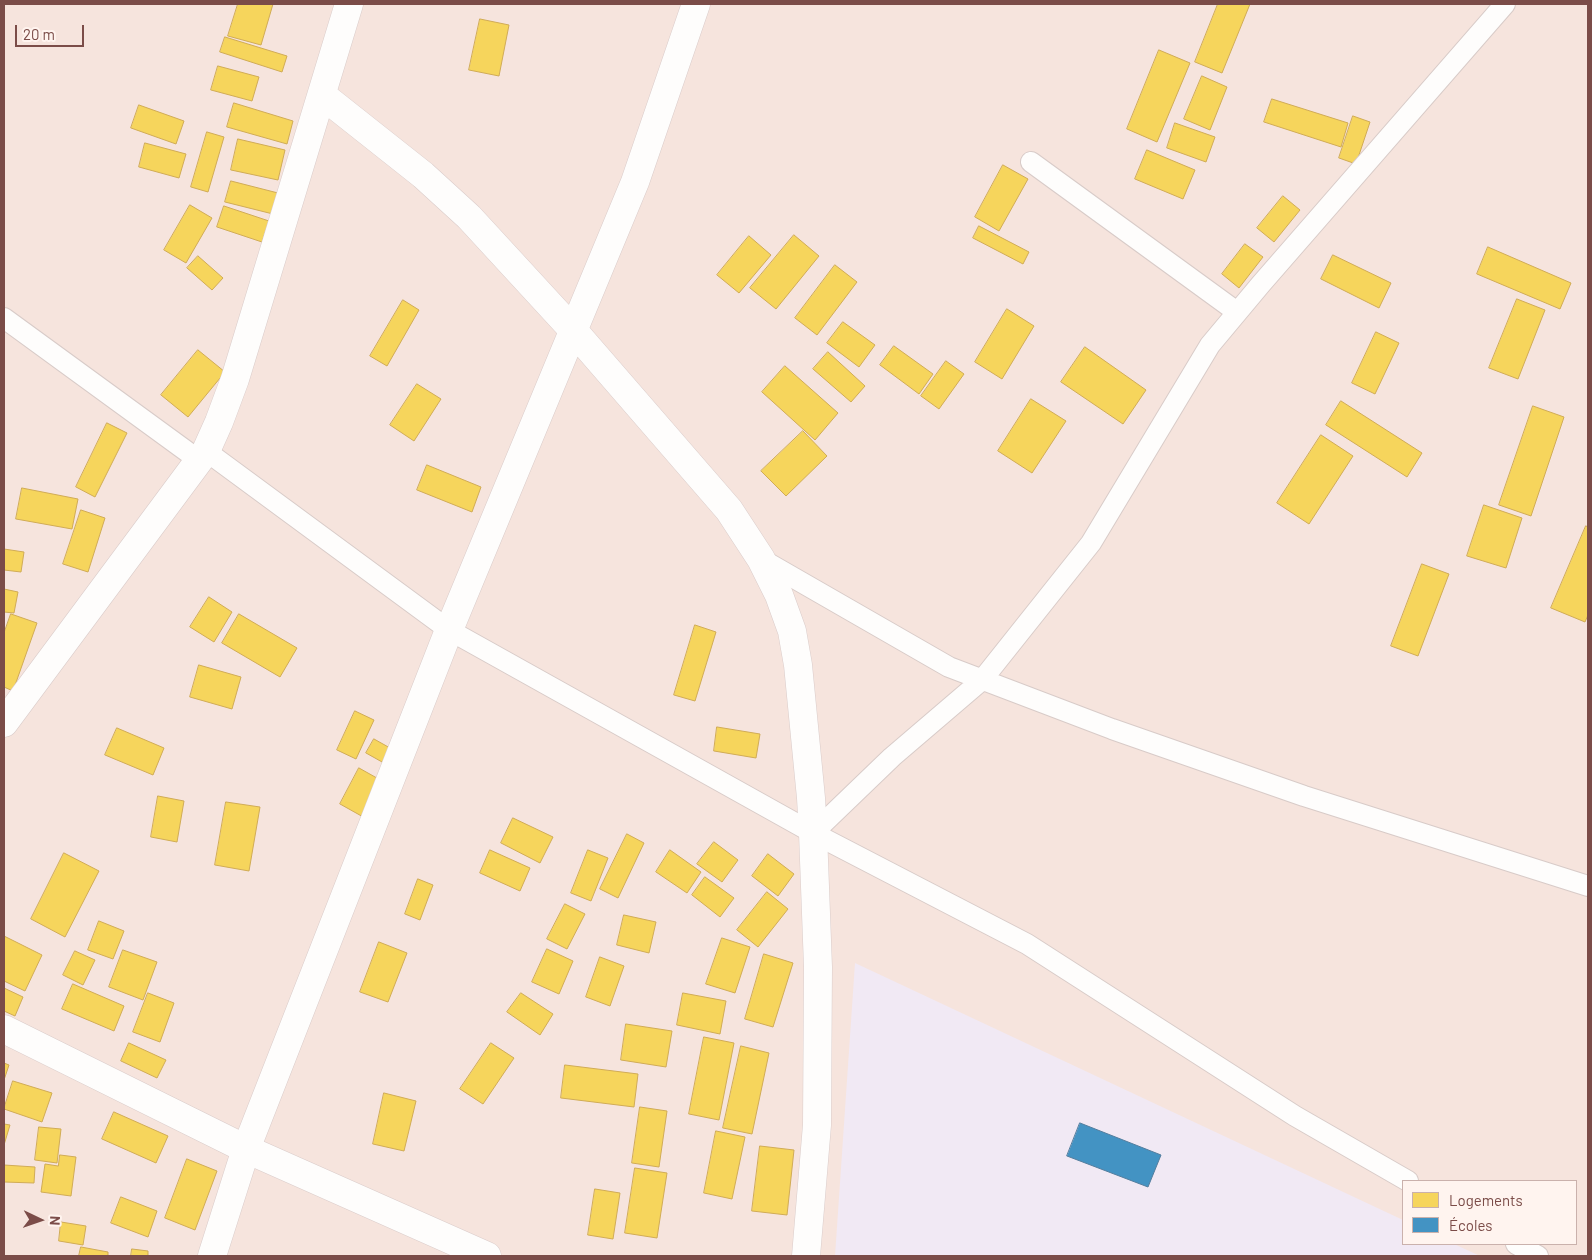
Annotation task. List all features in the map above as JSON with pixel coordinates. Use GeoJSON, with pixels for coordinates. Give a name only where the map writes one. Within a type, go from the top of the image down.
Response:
{"type":"FeatureCollection","features":[{"type":"Feature","properties":{"kind":"main road"},"geometry":{"type":"LineString","coordinates":[[4,723],[203,456],[219,422],[235,379],[349,4]]}},
{"type":"Feature","properties":{"kind":"main road"},"geometry":{"type":"LineString","coordinates":[[212,1256],[246,1149],[449,630],[635,182],[696,4]]}},
{"type":"Feature","properties":{"kind":"main road"},"geometry":{"type":"LineString","coordinates":[[322,95],[423,175],[469,217],[573,330],[729,510],[761,559],[779,594],[792,631],[798,665],[812,798],[818,967],[817,1125],[806,1256]]}},
{"type":"Feature","properties":{"kind":"main road"},"geometry":{"type":"LineString","coordinates":[[4,1029],[246,1149],[487,1256]]}},
{"type":"Feature","properties":{"kind":"street"},"geometry":{"type":"LineString","coordinates":[[813,833],[892,757],[982,680],[1090,544],[1210,345],[1505,4]]}},
{"type":"Feature","properties":{"kind":"street"},"geometry":{"type":"LineString","coordinates":[[1031,162],[1237,312]]}},
{"type":"Feature","properties":{"kind":"street"},"geometry":{"type":"LineString","coordinates":[[4,318],[449,630],[813,833],[1028,944],[1295,1116],[1406,1180]]}},
{"type":"Feature","properties":{"kind":"street"},"geometry":{"type":"LineString","coordinates":[[761,559],[949,667],[1112,729],[1304,796],[1588,886]]}},
{"type":"Feature","properties":{"kind":"street"},"geometry":{"type":"LineString","coordinates":[[1518,1245],[1538,1256]]}},
{"type":"Feature","properties":{"kind":"shaded area"},"geometry":{"type":"Polygon","coordinates":[[[4,4],[1588,4],[1588,1256],[4,1256],[4,4]]]}},
{"type":"Feature","properties":{"kind":"shaded area"},"geometry":{"type":"Polygon","coordinates":[[[855,963],[1402,1220],[1402,1245],[1456,1245],[1480,1256],[835,1256],[855,963]]]}},
{"type":"Feature","properties":{"kind":"building: Logements"},"geometry":{"type":"Polygon","coordinates":[[[238,4],[273,4],[261,45],[228,36],[238,4]]]}},
{"type":"Feature","properties":{"kind":"building: Logements"},"geometry":{"type":"Polygon","coordinates":[[[1218,4],[1250,4],[1222,73],[1195,62],[1218,4]]]}},
{"type":"Feature","properties":{"kind":"building: Logements"},"geometry":{"type":"Polygon","coordinates":[[[480,19],[509,25],[499,76],[469,70],[480,19]]]}},
{"type":"Feature","properties":{"kind":"building: Logements"},"geometry":{"type":"Polygon","coordinates":[[[225,37],[287,56],[282,72],[220,52],[225,37]]]}},
{"type":"Feature","properties":{"kind":"building: Logements"},"geometry":{"type":"Polygon","coordinates":[[[1159,50],[1190,63],[1157,142],[1127,129],[1159,50]]]}},
{"type":"Feature","properties":{"kind":"building: Logements"},"geometry":{"type":"Polygon","coordinates":[[[218,66],[259,77],[252,101],[211,90],[218,66]]]}},
{"type":"Feature","properties":{"kind":"building: Logements"},"geometry":{"type":"Polygon","coordinates":[[[1202,76],[1227,87],[1210,130],[1184,119],[1202,76]]]}},
{"type":"Feature","properties":{"kind":"building: Logements"},"geometry":{"type":"Polygon","coordinates":[[[1272,99],[1348,123],[1341,147],[1264,122],[1272,99]]]}},
{"type":"Feature","properties":{"kind":"building: Logements"},"geometry":{"type":"Polygon","coordinates":[[[234,103],[293,121],[287,144],[227,127],[234,103]]]}},
{"type":"Feature","properties":{"kind":"building: Logements"},"geometry":{"type":"Polygon","coordinates":[[[139,105],[184,121],[176,144],[131,128],[139,105]]]}},
{"type":"Feature","properties":{"kind":"building: Logements"},"geometry":{"type":"Polygon","coordinates":[[[1353,116],[1370,122],[1356,164],[1339,158],[1353,116]]]}},
{"type":"Feature","properties":{"kind":"building: Logements"},"geometry":{"type":"Polygon","coordinates":[[[1175,123],[1215,137],[1206,162],[1167,148],[1175,123]]]}},
{"type":"Feature","properties":{"kind":"building: Logements"},"geometry":{"type":"Polygon","coordinates":[[[207,132],[224,137],[208,192],[191,187],[207,132]]]}},
{"type":"Feature","properties":{"kind":"building: Logements"},"geometry":{"type":"Polygon","coordinates":[[[238,139],[285,150],[278,180],[231,170],[238,139]]]}},
{"type":"Feature","properties":{"kind":"building: Logements"},"geometry":{"type":"Polygon","coordinates":[[[145,143],[186,154],[179,178],[139,167],[145,143]]]}},
{"type":"Feature","properties":{"kind":"building: Logements"},"geometry":{"type":"Polygon","coordinates":[[[1147,150],[1195,170],[1183,199],[1135,179],[1147,150]]]}},
{"type":"Feature","properties":{"kind":"building: Logements"},"geometry":{"type":"Polygon","coordinates":[[[1003,165],[1028,179],[999,231],[975,217],[1003,165]]]}},
{"type":"Feature","properties":{"kind":"building: Logements"},"geometry":{"type":"Polygon","coordinates":[[[231,181],[278,193],[273,214],[225,202],[231,181]]]}},
{"type":"Feature","properties":{"kind":"building: Logements"},"geometry":{"type":"Polygon","coordinates":[[[1283,196],[1300,210],[1274,242],[1257,228],[1283,196]]]}},
{"type":"Feature","properties":{"kind":"building: Logements"},"geometry":{"type":"Polygon","coordinates":[[[190,205],[212,218],[186,263],[164,250],[190,205]]]}},
{"type":"Feature","properties":{"kind":"building: Logements"},"geometry":{"type":"Polygon","coordinates":[[[224,206],[269,221],[262,242],[217,227],[224,206]]]}},
{"type":"Feature","properties":{"kind":"building: Logements"},"geometry":{"type":"Polygon","coordinates":[[[979,226],[1029,252],[1023,264],[973,238],[979,226]]]}},
{"type":"Feature","properties":{"kind":"building: Logements"},"geometry":{"type":"Polygon","coordinates":[[[794,235],[819,256],[776,309],[750,288],[794,235]]]}},
{"type":"Feature","properties":{"kind":"building: Logements"},"geometry":{"type":"Polygon","coordinates":[[[749,236],[771,255],[739,293],[717,275],[749,236]]]}},
{"type":"Feature","properties":{"kind":"building: Logements"},"geometry":{"type":"Polygon","coordinates":[[[1245,244],[1263,257],[1239,288],[1222,274],[1245,244]]]}},
{"type":"Feature","properties":{"kind":"building: Logements"},"geometry":{"type":"Polygon","coordinates":[[[1488,247],[1571,283],[1560,309],[1477,274],[1488,247]]]}},
{"type":"Feature","properties":{"kind":"building: Logements"},"geometry":{"type":"Polygon","coordinates":[[[1333,255],[1391,283],[1379,308],[1321,279],[1333,255]]]}},
{"type":"Feature","properties":{"kind":"building: Logements"},"geometry":{"type":"Polygon","coordinates":[[[198,256],[223,278],[212,290],[187,268],[198,256]]]}},
{"type":"Feature","properties":{"kind":"building: Logements"},"geometry":{"type":"Polygon","coordinates":[[[835,265],[857,282],[817,335],[795,318],[835,265]]]}},
{"type":"Feature","properties":{"kind":"building: Logements"},"geometry":{"type":"Polygon","coordinates":[[[1517,299],[1545,310],[1518,379],[1489,368],[1517,299]]]}},
{"type":"Feature","properties":{"kind":"building: Logements"},"geometry":{"type":"Polygon","coordinates":[[[403,300],[419,310],[387,366],[370,356],[403,300]]]}},
{"type":"Feature","properties":{"kind":"building: Logements"},"geometry":{"type":"Polygon","coordinates":[[[1007,309],[1034,326],[1002,379],[975,362],[1007,309]]]}},
{"type":"Feature","properties":{"kind":"building: Logements"},"geometry":{"type":"Polygon","coordinates":[[[843,322],[875,345],[859,367],[827,343],[843,322]]]}},
{"type":"Feature","properties":{"kind":"building: Logements"},"geometry":{"type":"Polygon","coordinates":[[[1376,332],[1399,343],[1375,394],[1352,383],[1376,332]]]}},
{"type":"Feature","properties":{"kind":"building: Logements"},"geometry":{"type":"Polygon","coordinates":[[[894,346],[933,374],[919,394],[880,365],[894,346]]]}},
{"type":"Feature","properties":{"kind":"building: Logements"},"geometry":{"type":"Polygon","coordinates":[[[1085,347],[1146,390],[1123,424],[1061,382],[1085,347]]]}},
{"type":"Feature","properties":{"kind":"building: Logements"},"geometry":{"type":"Polygon","coordinates":[[[198,350],[225,372],[188,417],[161,395],[198,350]]]}},
{"type":"Feature","properties":{"kind":"building: Logements"},"geometry":{"type":"Polygon","coordinates":[[[828,352],[865,386],[851,402],[813,369],[828,352]]]}},
{"type":"Feature","properties":{"kind":"building: Logements"},"geometry":{"type":"Polygon","coordinates":[[[946,361],[964,374],[939,409],[921,396],[946,361]]]}},
{"type":"Feature","properties":{"kind":"building: Logements"},"geometry":{"type":"Polygon","coordinates":[[[785,366],[838,413],[815,440],[762,392],[785,366]]]}},
{"type":"Feature","properties":{"kind":"building: Logements"},"geometry":{"type":"Polygon","coordinates":[[[417,384],[441,399],[414,441],[390,425],[417,384]]]}},
{"type":"Feature","properties":{"kind":"building: Logements"},"geometry":{"type":"Polygon","coordinates":[[[1031,399],[1066,421],[1032,473],[998,451],[1031,399]]]}},
{"type":"Feature","properties":{"kind":"building: Logements"},"geometry":{"type":"Polygon","coordinates":[[[1341,401],[1422,453],[1407,477],[1326,425],[1341,401]]]}},
{"type":"Feature","properties":{"kind":"building: Logements"},"geometry":{"type":"Polygon","coordinates":[[[1533,406],[1564,417],[1531,516],[1499,505],[1533,406]]]}},
{"type":"Feature","properties":{"kind":"building: Logements"},"geometry":{"type":"Polygon","coordinates":[[[107,423],[127,433],[95,497],[76,487],[107,423]]]}},
{"type":"Feature","properties":{"kind":"building: Logements"},"geometry":{"type":"Polygon","coordinates":[[[803,431],[827,456],[786,496],[761,471],[803,431]]]}},
{"type":"Feature","properties":{"kind":"building: Logements"},"geometry":{"type":"Polygon","coordinates":[[[1321,435],[1353,456],[1309,524],[1277,503],[1321,435]]]}},
{"type":"Feature","properties":{"kind":"building: Logements"},"geometry":{"type":"Polygon","coordinates":[[[427,465],[481,487],[472,512],[417,490],[427,465]]]}},
{"type":"Feature","properties":{"kind":"building: Logements"},"geometry":{"type":"Polygon","coordinates":[[[22,488],[78,499],[72,529],[16,519],[22,488]]]}},
{"type":"Feature","properties":{"kind":"building: Logements"},"geometry":{"type":"Polygon","coordinates":[[[1484,505],[1522,518],[1506,568],[1467,556],[1484,505]]]}},
{"type":"Feature","properties":{"kind":"building: Logements"},"geometry":{"type":"Polygon","coordinates":[[[81,510],[105,518],[88,572],[63,564],[81,510]]]}},
{"type":"Feature","properties":{"kind":"building: Logements"},"geometry":{"type":"Polygon","coordinates":[[[1586,526],[1588,527],[1588,615],[1585,622],[1551,608],[1586,526]]]}},
{"type":"Feature","properties":{"kind":"building: Logements"},"geometry":{"type":"Polygon","coordinates":[[[4,549],[24,552],[21,572],[4,570],[4,549]]]}},
{"type":"Feature","properties":{"kind":"building: Logements"},"geometry":{"type":"Polygon","coordinates":[[[1422,564],[1449,574],[1418,656],[1391,646],[1422,564]]]}},
{"type":"Feature","properties":{"kind":"building: Logements"},"geometry":{"type":"Polygon","coordinates":[[[4,589],[18,592],[14,613],[4,612],[4,589]]]}},
{"type":"Feature","properties":{"kind":"building: Logements"},"geometry":{"type":"Polygon","coordinates":[[[209,597],[232,612],[214,642],[190,627],[209,597]]]}},
{"type":"Feature","properties":{"kind":"building: Logements"},"geometry":{"type":"Polygon","coordinates":[[[11,614],[37,623],[13,691],[4,687],[4,633],[11,614]]]}},
{"type":"Feature","properties":{"kind":"building: Logements"},"geometry":{"type":"Polygon","coordinates":[[[239,614],[297,648],[280,677],[222,643],[239,614]]]}},
{"type":"Feature","properties":{"kind":"building: Logements"},"geometry":{"type":"Polygon","coordinates":[[[695,625],[716,632],[695,701],[674,695],[695,625]]]}},
{"type":"Feature","properties":{"kind":"building: Logements"},"geometry":{"type":"Polygon","coordinates":[[[199,665],[241,677],[232,709],[190,697],[199,665]]]}},
{"type":"Feature","properties":{"kind":"building: Logements"},"geometry":{"type":"Polygon","coordinates":[[[355,711],[374,720],[356,759],[337,750],[355,711]]]}},
{"type":"Feature","properties":{"kind":"building: Logements"},"geometry":{"type":"Polygon","coordinates":[[[717,727],[760,734],[756,758],[714,751],[717,727]]]}},
{"type":"Feature","properties":{"kind":"building: Logements"},"geometry":{"type":"Polygon","coordinates":[[[117,728],[164,748],[153,775],[105,755],[117,728]]]}},
{"type":"Feature","properties":{"kind":"building: Logements"},"geometry":{"type":"Polygon","coordinates":[[[374,739],[399,753],[391,767],[366,753],[374,739]]]}},
{"type":"Feature","properties":{"kind":"building: Logements"},"geometry":{"type":"Polygon","coordinates":[[[359,768],[384,782],[365,818],[340,804],[359,768]]]}},
{"type":"Feature","properties":{"kind":"building: Logements"},"geometry":{"type":"Polygon","coordinates":[[[158,796],[184,801],[177,842],[151,837],[158,796]]]}},
{"type":"Feature","properties":{"kind":"building: Logements"},"geometry":{"type":"Polygon","coordinates":[[[226,802],[260,807],[249,871],[215,865],[226,802]]]}},
{"type":"Feature","properties":{"kind":"building: Logements"},"geometry":{"type":"Polygon","coordinates":[[[513,818],[553,837],[540,863],[501,843],[513,818]]]}},
{"type":"Feature","properties":{"kind":"building: Logements"},"geometry":{"type":"Polygon","coordinates":[[[627,834],[644,843],[618,898],[600,889],[627,834]]]}},
{"type":"Feature","properties":{"kind":"building: Logements"},"geometry":{"type":"Polygon","coordinates":[[[714,842],[738,860],[722,882],[697,864],[714,842]]]}},
{"type":"Feature","properties":{"kind":"building: Logements"},"geometry":{"type":"Polygon","coordinates":[[[490,850],[530,868],[520,891],[480,873],[490,850]]]}},
{"type":"Feature","properties":{"kind":"building: Logements"},"geometry":{"type":"Polygon","coordinates":[[[588,850],[608,858],[591,901],[571,893],[588,850]]]}},
{"type":"Feature","properties":{"kind":"building: Logements"},"geometry":{"type":"Polygon","coordinates":[[[670,850],[701,872],[687,893],[656,872],[670,850]]]}},
{"type":"Feature","properties":{"kind":"building: Logements"},"geometry":{"type":"Polygon","coordinates":[[[64,853],[99,871],[65,937],[31,919],[64,853]]]}},
{"type":"Feature","properties":{"kind":"building: Logements"},"geometry":{"type":"Polygon","coordinates":[[[768,854],[794,874],[778,896],[752,876],[768,854]]]}},
{"type":"Feature","properties":{"kind":"building: Logements"},"geometry":{"type":"Polygon","coordinates":[[[705,877],[734,898],[720,917],[692,895],[705,877]]]}},
{"type":"Feature","properties":{"kind":"building: Logements"},"geometry":{"type":"Polygon","coordinates":[[[418,879],[433,885],[420,920],[405,914],[418,879]]]}},
{"type":"Feature","properties":{"kind":"building: Logements"},"geometry":{"type":"Polygon","coordinates":[[[767,892],[788,909],[758,947],[737,930],[767,892]]]}},
{"type":"Feature","properties":{"kind":"building: Logements"},"geometry":{"type":"Polygon","coordinates":[[[565,904],[585,914],[567,949],[547,939],[565,904]]]}},
{"type":"Feature","properties":{"kind":"building: Logements"},"geometry":{"type":"Polygon","coordinates":[[[624,915],[656,922],[649,953],[617,945],[624,915]]]}},
{"type":"Feature","properties":{"kind":"building: Logements"},"geometry":{"type":"Polygon","coordinates":[[[99,921],[124,931],[113,959],[88,950],[99,921]]]}},
{"type":"Feature","properties":{"kind":"building: Logements"},"geometry":{"type":"Polygon","coordinates":[[[4,936],[42,955],[25,991],[4,981],[4,936]]]}},
{"type":"Feature","properties":{"kind":"building: Logements"},"geometry":{"type":"Polygon","coordinates":[[[722,938],[750,947],[735,993],[706,984],[722,938]]]}},
{"type":"Feature","properties":{"kind":"building: Logements"},"geometry":{"type":"Polygon","coordinates":[[[379,942],[407,953],[388,1002],[360,992],[379,942]]]}},
{"type":"Feature","properties":{"kind":"building: Logements"},"geometry":{"type":"Polygon","coordinates":[[[547,949],[573,961],[559,994],[532,982],[547,949]]]}},
{"type":"Feature","properties":{"kind":"building: Logements"},"geometry":{"type":"Polygon","coordinates":[[[123,950],[157,962],[143,1000],[109,987],[123,950]]]}},
{"type":"Feature","properties":{"kind":"building: Logements"},"geometry":{"type":"Polygon","coordinates":[[[75,951],[95,960],[83,985],[63,975],[75,951]]]}},
{"type":"Feature","properties":{"kind":"building: Logements"},"geometry":{"type":"Polygon","coordinates":[[[764,954],[793,963],[773,1027],[745,1019],[764,954]]]}},
{"type":"Feature","properties":{"kind":"building: Logements"},"geometry":{"type":"Polygon","coordinates":[[[600,957],[624,966],[610,1006],[586,997],[600,957]]]}},
{"type":"Feature","properties":{"kind":"building: Logements"},"geometry":{"type":"Polygon","coordinates":[[[73,984],[124,1006],[114,1031],[62,1009],[73,984]]]}},
{"type":"Feature","properties":{"kind":"building: Logements"},"geometry":{"type":"Polygon","coordinates":[[[4,988],[23,997],[15,1016],[4,1011],[4,988]]]}},
{"type":"Feature","properties":{"kind":"building: Logements"},"geometry":{"type":"Polygon","coordinates":[[[148,993],[174,1003],[160,1042],[133,1032],[148,993]]]}},
{"type":"Feature","properties":{"kind":"building: Logements"},"geometry":{"type":"Polygon","coordinates":[[[521,993],[553,1014],[540,1035],[507,1012],[521,993]]]}},
{"type":"Feature","properties":{"kind":"building: Logements"},"geometry":{"type":"Polygon","coordinates":[[[683,993],[726,1001],[720,1034],[677,1025],[683,993]]]}},
{"type":"Feature","properties":{"kind":"building: Logements"},"geometry":{"type":"Polygon","coordinates":[[[626,1024],[672,1031],[666,1067],[621,1060],[626,1024]]]}},
{"type":"Feature","properties":{"kind":"building: Logements"},"geometry":{"type":"Polygon","coordinates":[[[704,1037],[734,1043],[719,1120],[689,1114],[704,1037]]]}},
{"type":"Feature","properties":{"kind":"building: Logements"},"geometry":{"type":"Polygon","coordinates":[[[129,1043],[166,1060],[157,1078],[121,1061],[129,1043]]]}},
{"type":"Feature","properties":{"kind":"building: Logements"},"geometry":{"type":"Polygon","coordinates":[[[491,1043],[514,1058],[483,1104],[460,1089],[491,1043]]]}},
{"type":"Feature","properties":{"kind":"building: Logements"},"geometry":{"type":"Polygon","coordinates":[[[741,1046],[769,1053],[752,1134],[723,1128],[741,1046]]]}},
{"type":"Feature","properties":{"kind":"building: Logements"},"geometry":{"type":"Polygon","coordinates":[[[4,1063],[9,1065],[4,1080],[4,1063]]]}},
{"type":"Feature","properties":{"kind":"building: Logements"},"geometry":{"type":"Polygon","coordinates":[[[565,1065],[638,1074],[634,1107],[561,1098],[565,1065]]]}},
{"type":"Feature","properties":{"kind":"building: Logements"},"geometry":{"type":"Polygon","coordinates":[[[13,1081],[52,1093],[42,1122],[4,1109],[13,1081]]]}},
{"type":"Feature","properties":{"kind":"building: Logements"},"geometry":{"type":"Polygon","coordinates":[[[384,1093],[416,1101],[404,1151],[373,1144],[384,1093]]]}},
{"type":"Feature","properties":{"kind":"building: Logements"},"geometry":{"type":"Polygon","coordinates":[[[640,1107],[667,1111],[659,1167],[632,1163],[640,1107]]]}},
{"type":"Feature","properties":{"kind":"building: Logements"},"geometry":{"type":"Polygon","coordinates":[[[114,1112],[168,1136],[156,1163],[102,1139],[114,1112]]]}},
{"type":"Feature","properties":{"kind":"building: Logements"},"geometry":{"type":"Polygon","coordinates":[[[4,1124],[10,1125],[4,1145],[4,1124]]]}},
{"type":"Feature","properties":{"kind":"building: Logements"},"geometry":{"type":"Polygon","coordinates":[[[39,1127],[61,1129],[57,1163],[35,1160],[39,1127]]]}},
{"type":"Feature","properties":{"kind":"building: Logements"},"geometry":{"type":"Polygon","coordinates":[[[716,1131],[745,1137],[732,1199],[704,1193],[716,1131]]]}},
{"type":"Feature","properties":{"kind":"building: Logements"},"geometry":{"type":"Polygon","coordinates":[[[760,1146],[794,1150],[787,1215],[752,1211],[760,1146]]]}},
{"type":"Feature","properties":{"kind":"building: Logements"},"geometry":{"type":"Polygon","coordinates":[[[60,1155],[76,1157],[71,1196],[41,1192],[45,1164],[58,1166],[60,1155]]]}},
{"type":"Feature","properties":{"kind":"building: Logements"},"geometry":{"type":"Polygon","coordinates":[[[187,1159],[217,1171],[195,1230],[165,1218],[187,1159]]]}},
{"type":"Feature","properties":{"kind":"building: Logements"},"geometry":{"type":"Polygon","coordinates":[[[4,1165],[35,1167],[34,1183],[4,1182],[4,1165]]]}},
{"type":"Feature","properties":{"kind":"building: Logements"},"geometry":{"type":"Polygon","coordinates":[[[635,1168],[667,1173],[657,1238],[625,1233],[635,1168]]]}},
{"type":"Feature","properties":{"kind":"building: Logements"},"geometry":{"type":"Polygon","coordinates":[[[595,1189],[620,1193],[613,1239],[588,1235],[595,1189]]]}},
{"type":"Feature","properties":{"kind":"building: Logements"},"geometry":{"type":"Polygon","coordinates":[[[121,1197],[157,1211],[148,1237],[111,1223],[121,1197]]]}},
{"type":"Feature","properties":{"kind":"building: Logements"},"geometry":{"type":"Polygon","coordinates":[[[61,1222],[86,1226],[83,1245],[59,1241],[61,1222]]]}},
{"type":"Feature","properties":{"kind":"building: Logements"},"geometry":{"type":"Polygon","coordinates":[[[81,1247],[108,1252],[108,1256],[79,1256],[81,1247]]]}},
{"type":"Feature","properties":{"kind":"building: Logements"},"geometry":{"type":"Polygon","coordinates":[[[132,1249],[148,1251],[148,1256],[131,1256],[132,1249]]]}},
{"type":"Feature","properties":{"kind":"building: Écoles"},"geometry":{"type":"Polygon","coordinates":[[[1080,1123],[1161,1155],[1148,1187],[1067,1156],[1080,1123]]]}}]}
